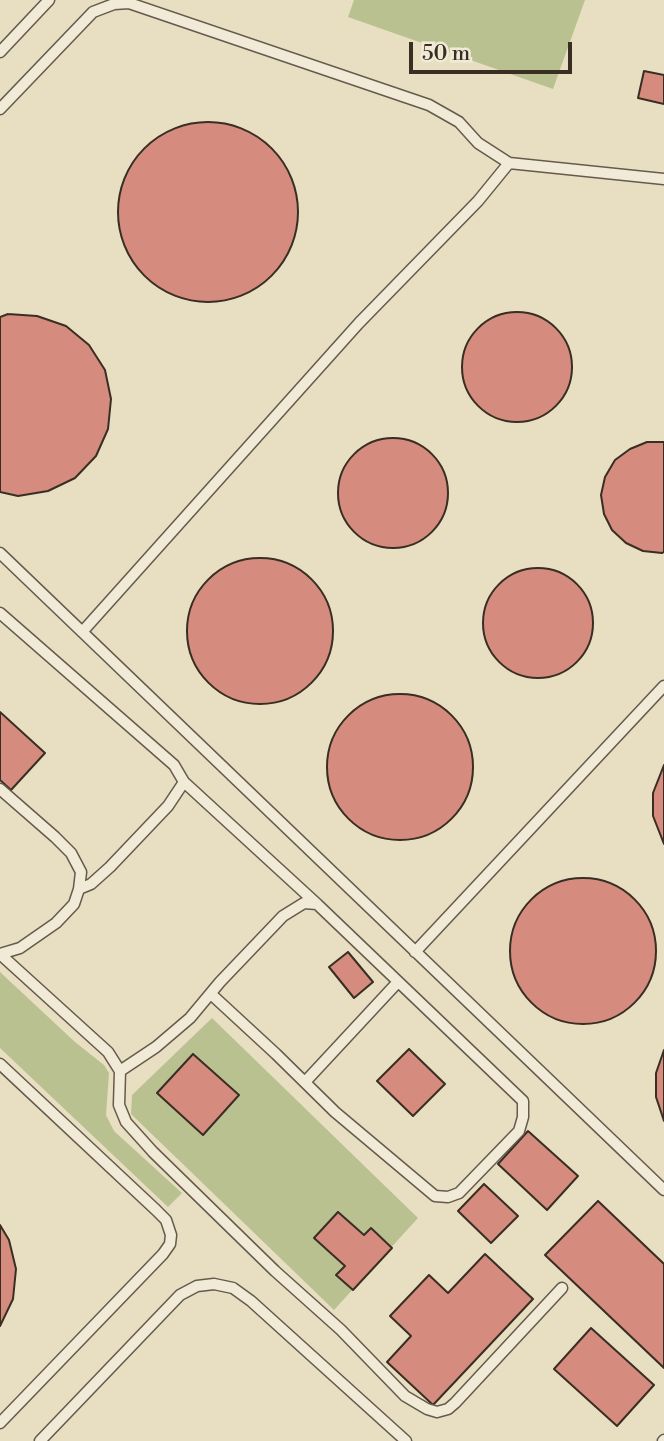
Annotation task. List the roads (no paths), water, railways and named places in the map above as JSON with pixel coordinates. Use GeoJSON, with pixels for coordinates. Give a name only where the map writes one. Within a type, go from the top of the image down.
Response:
{"type":"FeatureCollection","features":[{"type":"Feature","properties":{"kind":"lane"},"geometry":{"type":"LineString","coordinates":[[0,52],[49,0]]}},
{"type":"Feature","properties":{"kind":"lane"},"geometry":{"type":"LineString","coordinates":[[0,109],[93,12],[114,4],[129,3],[429,105],[459,122],[478,143],[509,163],[664,179]]}},
{"type":"Feature","properties":{"kind":"lane"},"geometry":{"type":"LineString","coordinates":[[83,631],[359,323],[478,201],[509,163]]}},
{"type":"Feature","properties":{"kind":"lane"},"geometry":{"type":"LineString","coordinates":[[0,553],[664,1190]]}},
{"type":"Feature","properties":{"kind":"lane"},"geometry":{"type":"LineString","coordinates":[[0,613],[174,765],[184,782],[523,1101],[523,1117],[519,1131],[459,1193],[448,1197],[435,1196],[335,1112],[211,994]]}},
{"type":"Feature","properties":{"kind":"lane"},"geometry":{"type":"LineString","coordinates":[[415,952],[664,686]]}},
{"type":"Feature","properties":{"kind":"lane"},"geometry":{"type":"LineString","coordinates":[[79,889],[91,884],[110,867],[168,806],[184,782]]}},
{"type":"Feature","properties":{"kind":"lane"},"geometry":{"type":"LineString","coordinates":[[0,789],[55,836],[71,853],[81,872],[74,905],[56,923],[20,948],[0,954]]}},
{"type":"Feature","properties":{"kind":"lane"},"geometry":{"type":"LineString","coordinates":[[120,1071],[156,1047],[190,1018],[283,916],[304,903],[317,905]]}},
{"type":"Feature","properties":{"kind":"lane"},"geometry":{"type":"LineString","coordinates":[[0,954],[108,1052],[120,1071],[119,1105],[126,1122],[135,1132],[275,1271],[341,1330],[405,1396],[427,1409],[437,1412],[448,1409],[562,1288]]}},
{"type":"Feature","properties":{"kind":"lane"},"geometry":{"type":"LineString","coordinates":[[305,1082],[397,983]]}},
{"type":"Feature","properties":{"kind":"lane"},"geometry":{"type":"LineString","coordinates":[[0,1064],[156,1210],[166,1220],[171,1235],[170,1244],[163,1254],[0,1423]]}},
{"type":"Feature","properties":{"kind":"lane"},"geometry":{"type":"LineString","coordinates":[[40,1441],[180,1295],[197,1286],[214,1284],[233,1288],[251,1301],[406,1441]]}}]}
